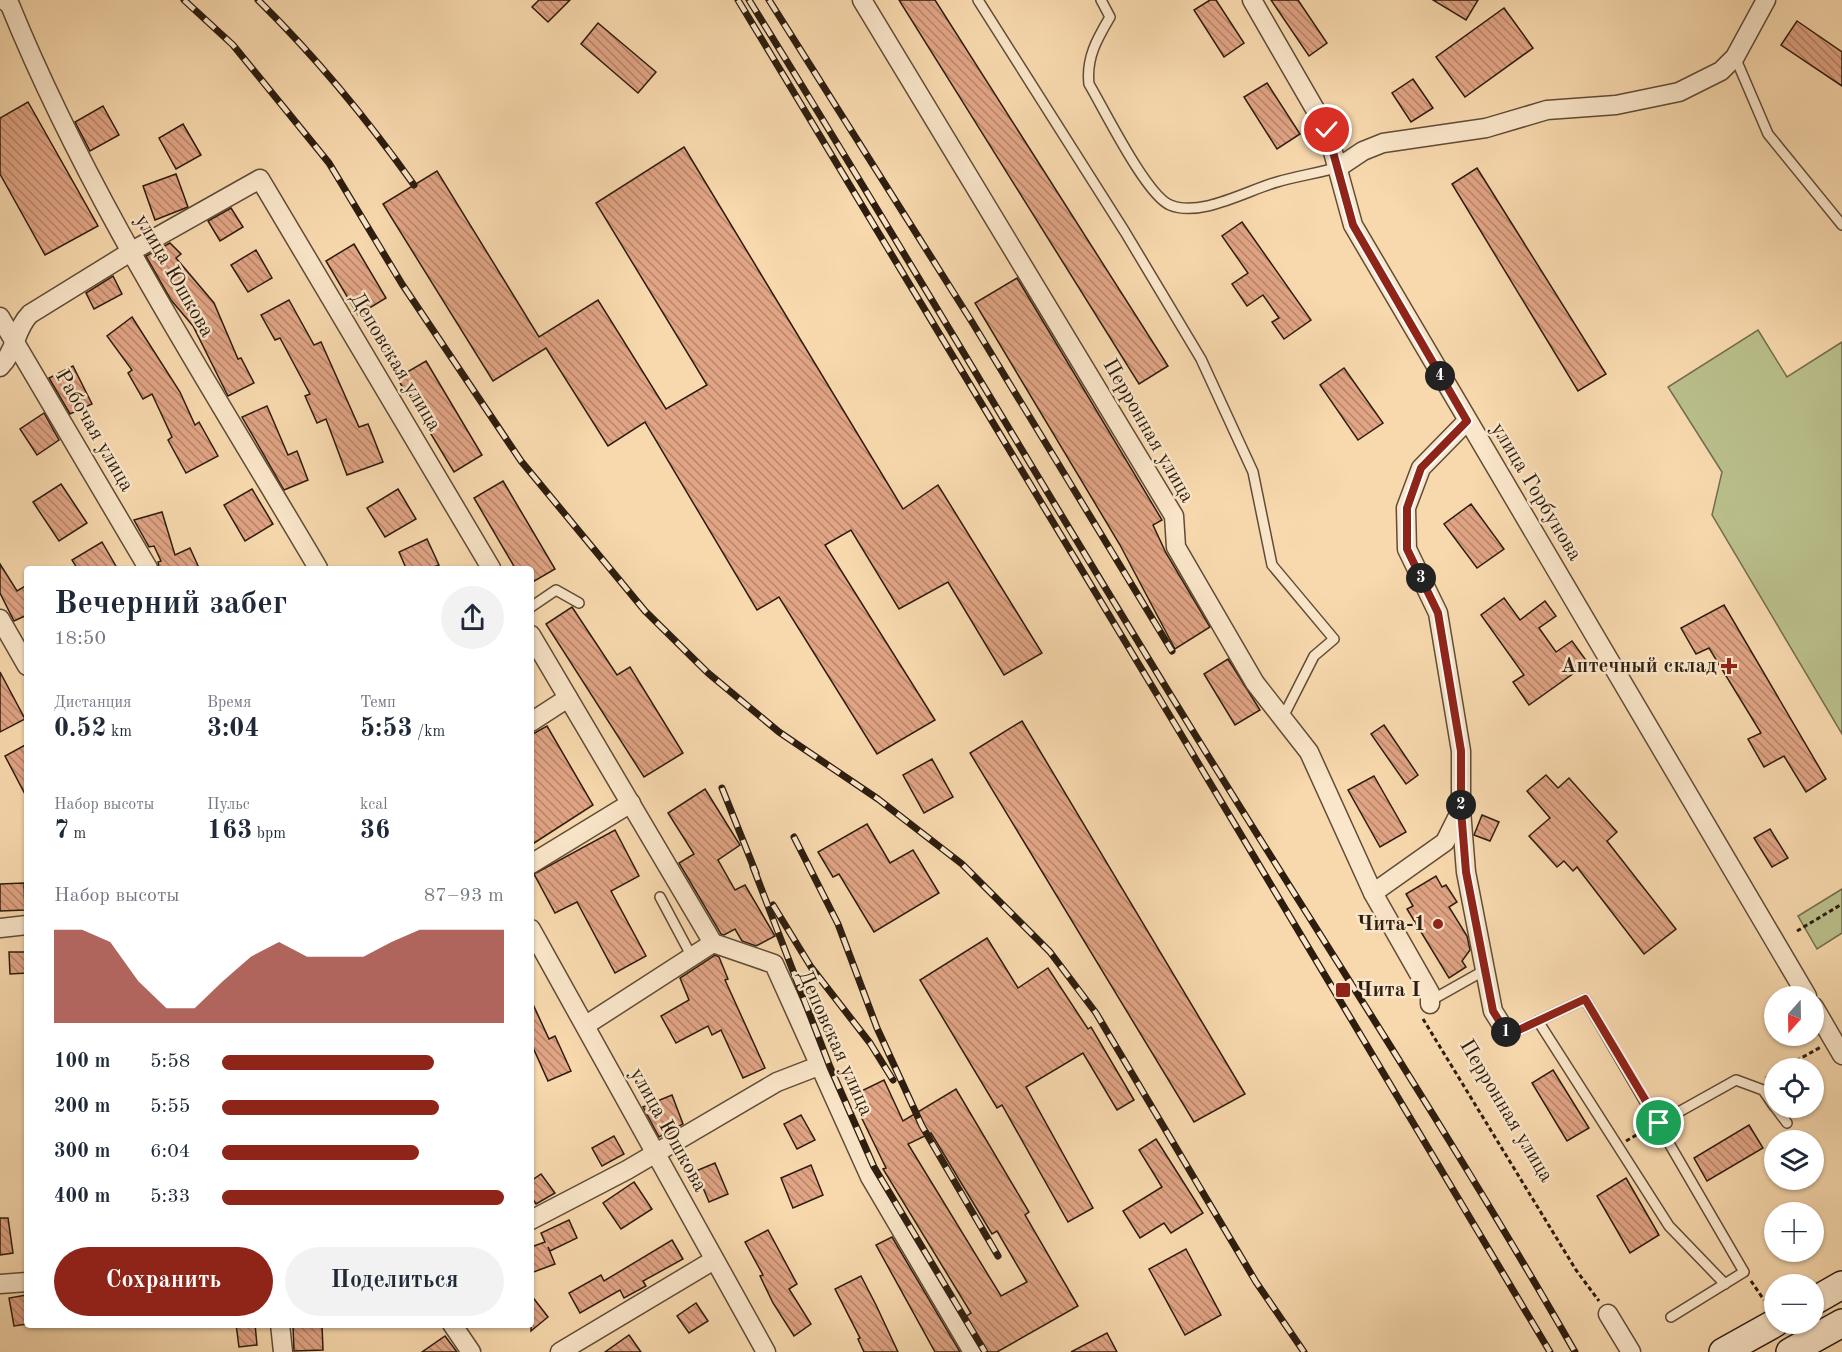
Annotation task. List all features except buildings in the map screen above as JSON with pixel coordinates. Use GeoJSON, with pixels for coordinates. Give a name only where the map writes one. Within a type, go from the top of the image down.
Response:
{"type":"FeatureCollection","features":[{"type":"Feature","properties":{"kind":"main road"},"geometry":{"type":"LineString","coordinates":[[1824,1295],[1842,1285]]}},
{"type":"Feature","properties":{"kind":"main road"},"geometry":{"type":"LineString","coordinates":[[1723,1352],[1764,1315]]}},
{"type":"Feature","properties":{"kind":"main road"},"geometry":{"type":"LineString","coordinates":[[1790,1352],[1842,1323]]}},
{"type":"Feature","properties":{"kind":"street","name":"улица Юшкова"},"geometry":{"type":"LineString","coordinates":[[4,0],[10,5],[36,67],[132,251],[317,566]]}},
{"type":"Feature","properties":{"kind":"street","name":"Перронная улица"},"geometry":{"type":"LineString","coordinates":[[862,0],[1174,516],[1176,547],[1255,683],[1309,752],[1373,893],[1430,999]]}},
{"type":"Feature","properties":{"kind":"street","name":"улица Горбунова"},"geometry":{"type":"LineString","coordinates":[[1252,0],[1327,130],[1339,167],[1353,225],[1801,986]]}},
{"type":"Feature","properties":{"kind":"street"},"geometry":{"type":"LineString","coordinates":[[1339,167],[1363,151],[1383,143],[1486,128],[1547,111],[1616,105],[1679,92],[1721,71],[1735,57],[1766,0]]}},
{"type":"Feature","properties":{"kind":"street","name":"Деповская улица"},"geometry":{"type":"LineString","coordinates":[[132,251],[260,178],[490,566]]}},
{"type":"Feature","properties":{"kind":"street"},"geometry":{"type":"LineString","coordinates":[[0,367],[16,344],[22,322],[30,314],[132,251]]}},
{"type":"Feature","properties":{"kind":"street","name":"Рабочая улица"},"geometry":{"type":"LineString","coordinates":[[0,316],[147,566]]}},
{"type":"Feature","properties":{"kind":"street"},"geometry":{"type":"LineString","coordinates":[[1467,421],[1421,468],[1407,508],[1407,549],[1438,613],[1461,751],[1461,810],[1466,872],[1493,1011],[1508,1035]]}},
{"type":"Feature","properties":{"kind":"street"},"geometry":{"type":"LineString","coordinates":[[0,619],[24,661]]}},
{"type":"Feature","properties":{"kind":"street"},"geometry":{"type":"LineString","coordinates":[[534,640],[713,943],[586,1024]]}},
{"type":"Feature","properties":{"kind":"street"},"geometry":{"type":"LineString","coordinates":[[534,720],[568,698]]}},
{"type":"Feature","properties":{"kind":"street"},"geometry":{"type":"LineString","coordinates":[[534,862],[631,803]]}},
{"type":"Feature","properties":{"kind":"street"},"geometry":{"type":"LineString","coordinates":[[1373,893],[1445,842],[1461,810]]}},
{"type":"Feature","properties":{"kind":"street"},"geometry":{"type":"LineString","coordinates":[[0,928],[24,925]]}},
{"type":"Feature","properties":{"kind":"street","name":"улица Юшкова"},"geometry":{"type":"LineString","coordinates":[[534,934],[586,1024],[654,1155],[766,1352]]}},
{"type":"Feature","properties":{"kind":"street","name":"Деповская улица"},"geometry":{"type":"LineString","coordinates":[[713,943],[774,964],[870,1177],[973,1352]]}},
{"type":"Feature","properties":{"kind":"street"},"geometry":{"type":"LineString","coordinates":[[1824,1024],[1842,1055]]}},
{"type":"Feature","properties":{"kind":"street"},"geometry":{"type":"LineString","coordinates":[[534,1218],[654,1155],[777,1082],[821,1065]]}},
{"type":"Feature","properties":{"kind":"street"},"geometry":{"type":"LineString","coordinates":[[561,1352],[714,1260]]}},
{"type":"Feature","properties":{"kind":"street"},"geometry":{"type":"LineString","coordinates":[[0,1284],[24,1282]]}},
{"type":"Feature","properties":{"kind":"street"},"geometry":{"type":"LineString","coordinates":[[1608,1314],[1631,1352]]}},
{"type":"Feature","properties":{"kind":"street"},"geometry":{"type":"LineString","coordinates":[[280,1328],[283,1352]]}},
{"type":"Feature","properties":{"kind":"street"},"geometry":{"type":"LineString","coordinates":[[455,1328],[471,1352]]}},
{"type":"Feature","properties":{"kind":"lane"},"geometry":{"type":"LineString","coordinates":[[978,0],[1125,232],[1201,359],[1253,472],[1272,565],[1334,639],[1314,657],[1282,719]]}},
{"type":"Feature","properties":{"kind":"lane"},"geometry":{"type":"LineString","coordinates":[[1101,0],[1110,17],[1097,38],[1087,66],[1089,84],[1143,178],[1170,205],[1194,208],[1220,203],[1274,182],[1339,167]]}},
{"type":"Feature","properties":{"kind":"lane"},"geometry":{"type":"LineString","coordinates":[[1735,57],[1768,135],[1842,225]]}},
{"type":"Feature","properties":{"kind":"lane"},"geometry":{"type":"LineString","coordinates":[[534,605],[556,590],[579,603]]}},
{"type":"Feature","properties":{"kind":"lane"},"geometry":{"type":"LineString","coordinates":[[660,897],[692,957]]}},
{"type":"Feature","properties":{"kind":"lane"},"geometry":{"type":"LineString","coordinates":[[1430,999],[1485,970]]}},
{"type":"Feature","properties":{"kind":"lane"},"geometry":{"type":"LineString","coordinates":[[1508,1035],[1585,999],[1744,1272],[1671,1317]]}},
{"type":"Feature","properties":{"kind":"lane"},"geometry":{"type":"LineString","coordinates":[[1538,1021],[1669,1226],[1725,1284]]}},
{"type":"Feature","properties":{"kind":"lane"},"geometry":{"type":"LineString","coordinates":[[1657,1124],[1736,1080],[1764,1091]]}},
{"type":"Feature","properties":{"kind":"lane"},"geometry":{"type":"LineString","coordinates":[[1783,1118],[1787,1123]]}},
{"type":"Feature","properties":{"kind":"path"},"geometry":{"type":"LineString","coordinates":[[1797,931],[1842,904]]}},
{"type":"Feature","properties":{"kind":"path","name":"Перронная улица"},"geometry":{"type":"LineString","coordinates":[[1430,999],[1418,1011],[1576,1270],[1608,1314]]}},
{"type":"Feature","properties":{"kind":"path"},"geometry":{"type":"LineString","coordinates":[[1800,1058],[1814,1050]]}},
{"type":"Feature","properties":{"kind":"path"},"geometry":{"type":"LineString","coordinates":[[1631,1137],[1657,1124]]}},
{"type":"Feature","properties":{"kind":"path"},"geometry":{"type":"LineString","coordinates":[[1744,1272],[1764,1303]]}},
{"type":"Feature","properties":{"kind":"green space"},"geometry":{"type":"Polygon","coordinates":[[[1758,330],[1787,377],[1842,342],[1842,734],[1712,515],[1722,472],[1668,387],[1758,330]]]}},
{"type":"Feature","properties":{"kind":"green space"},"geometry":{"type":"Polygon","coordinates":[[[1842,889],[1842,933],[1817,949],[1798,916],[1842,889]]]}},
{"type":"Feature","properties":{"kind":"railway"},"geometry":{"type":"LineString","coordinates":[[184,0],[233,45],[329,163],[402,284],[521,461],[645,611],[708,673],[779,732],[878,799],[962,864],[1050,952],[1096,1013],[1256,1282],[1304,1352]]}},
{"type":"Feature","properties":{"kind":"railway"},"geometry":{"type":"LineString","coordinates":[[258,0],[340,89],[414,185]]}},
{"type":"Feature","properties":{"kind":"railway"},"geometry":{"type":"LineString","coordinates":[[738,0],[1550,1352]]}},
{"type":"Feature","properties":{"kind":"railway"},"geometry":{"type":"LineString","coordinates":[[749,0],[1135,637],[1482,1194],[1575,1352]]}},
{"type":"Feature","properties":{"kind":"railway"},"geometry":{"type":"LineString","coordinates":[[769,0],[972,322],[1172,651]]}},
{"type":"Feature","properties":{"kind":"railway"},"geometry":{"type":"LineString","coordinates":[[722,788],[756,873]]}},
{"type":"Feature","properties":{"kind":"railway"},"geometry":{"type":"LineString","coordinates":[[794,837],[838,924],[877,1028],[922,1126],[998,1256]]}},
{"type":"Feature","properties":{"kind":"railway"},"geometry":{"type":"LineString","coordinates":[[753,867],[830,1067],[874,1167],[985,1352]]}},
{"type":"Feature","properties":{"kind":"railway"},"geometry":{"type":"LineString","coordinates":[[773,905],[811,967],[870,1043],[893,1080]]}},
{"type":"Feature","properties":{"kind":"place","name":"Аптечный склад"},"geometry":{"type":"Point","coordinates":[1729,666]}},
{"type":"Feature","properties":{"kind":"place","name":"Чита-1"},"geometry":{"type":"Point","coordinates":[1438,924]}},
{"type":"Feature","properties":{"kind":"place","name":"Чита I"},"geometry":{"type":"Point","coordinates":[1343,990]}},
{"type":"Feature","properties":{"kind":"route"},"geometry":{"type":"LineString","coordinates":[[1327,130],[1339,167],[1353,225],[1467,421],[1421,468],[1407,508],[1407,549],[1438,613],[1461,751],[1461,810],[1466,872],[1493,1011],[1508,1035],[1585,999],[1659,1123]]}}]}
